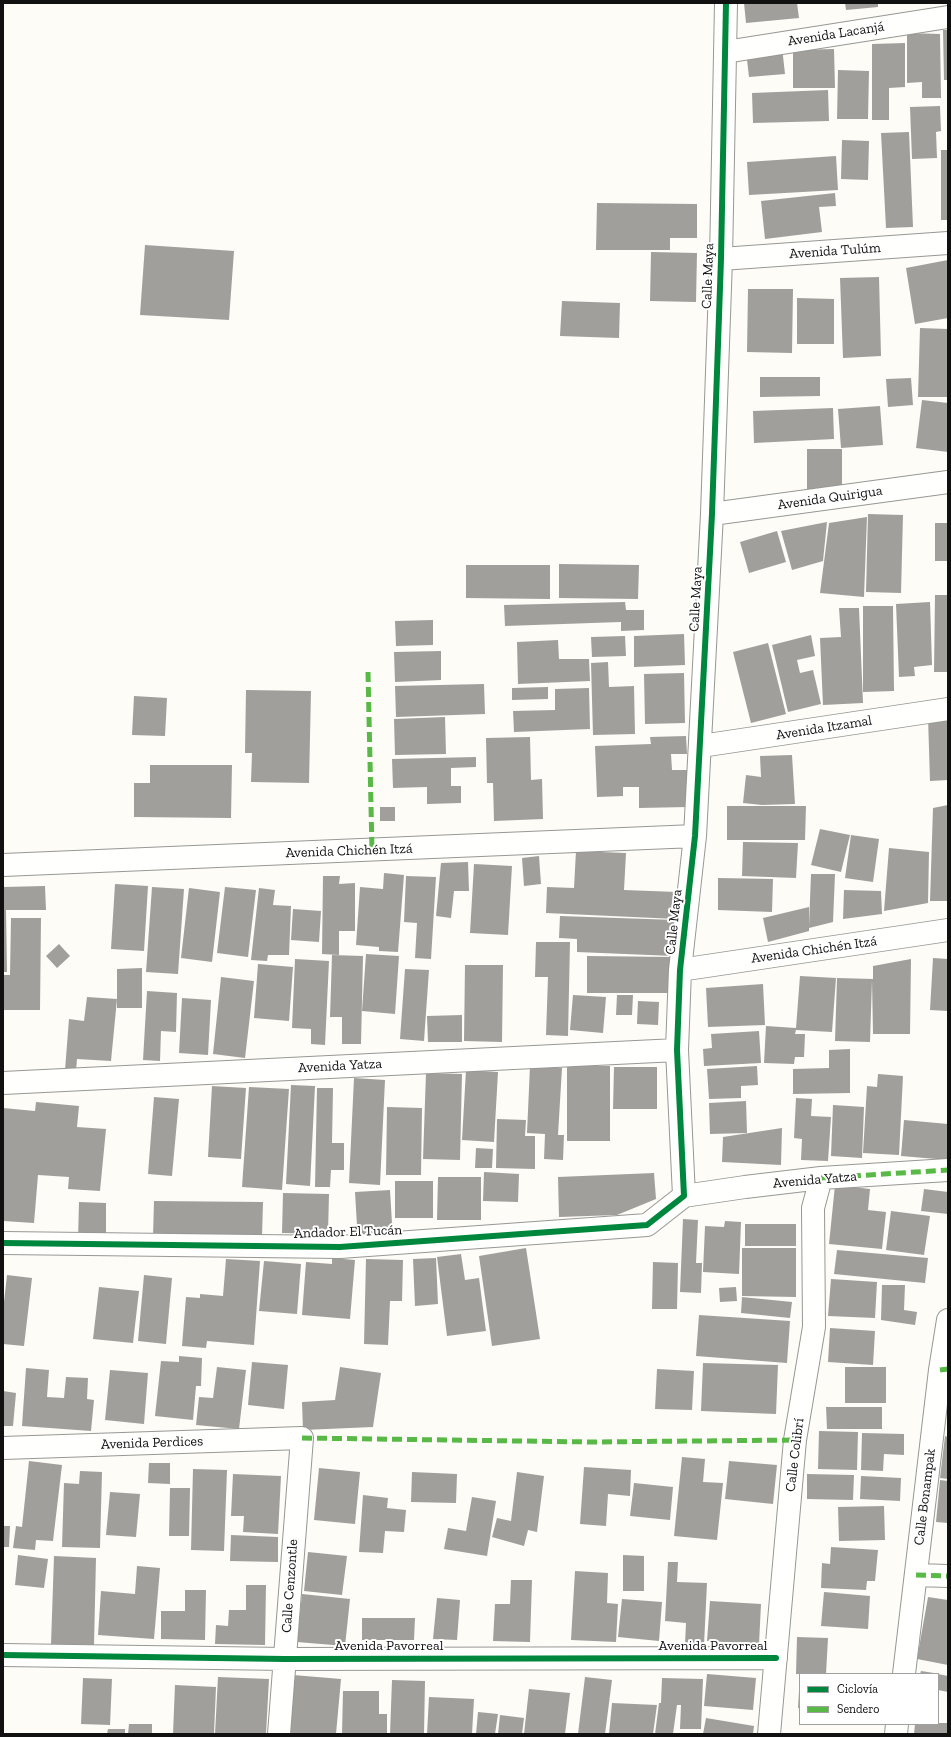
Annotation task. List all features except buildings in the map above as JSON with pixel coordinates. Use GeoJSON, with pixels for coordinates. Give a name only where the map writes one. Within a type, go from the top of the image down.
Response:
{"type":"FeatureCollection","features":[{"type":"Feature","properties":{"kind":"street","name":"Calle Maya"},"geometry":{"type":"LineString","coordinates":[[684,1196],[678,1050],[680,970],[695,836],[701,746],[712,514],[721,259],[726,3]]}},
{"type":"Feature","properties":{"kind":"street","name":"Avenida Lacanjá"},"geometry":{"type":"LineString","coordinates":[[725,52],[948,17]]}},
{"type":"Feature","properties":{"kind":"street","name":"Avenida Tulúm"},"geometry":{"type":"LineString","coordinates":[[721,259],[948,243]]}},
{"type":"Feature","properties":{"kind":"street","name":"Avenida Quirigua"},"geometry":{"type":"LineString","coordinates":[[712,514],[948,482]]}},
{"type":"Feature","properties":{"kind":"street","name":"Avenida Itzamal"},"geometry":{"type":"LineString","coordinates":[[701,746],[948,709]]}},
{"type":"Feature","properties":{"kind":"street","name":"Avenida Chichén Itzá"},"geometry":{"type":"LineString","coordinates":[[3,865],[695,836]]}},
{"type":"Feature","properties":{"kind":"street","name":"Avenida Chichén Itzá"},"geometry":{"type":"LineString","coordinates":[[680,970],[948,930]]}},
{"type":"Feature","properties":{"kind":"street","name":"Avenida Yatza"},"geometry":{"type":"LineString","coordinates":[[3,1083],[678,1050]]}},
{"type":"Feature","properties":{"kind":"street","name":"Avenida Yatza"},"geometry":{"type":"LineString","coordinates":[[684,1196],[821,1178],[948,1170]]}},
{"type":"Feature","properties":{"kind":"street","name":"Calle Colibrí"},"geometry":{"type":"LineString","coordinates":[[769,1734],[795,1440],[814,1327],[813,1208],[821,1178]]}},
{"type":"Feature","properties":{"kind":"street","name":"Andador El Tucán"},"geometry":{"type":"LineString","coordinates":[[3,1243],[340,1247],[648,1225],[684,1196]]}},
{"type":"Feature","properties":{"kind":"street","name":"Calle Bonampak"},"geometry":{"type":"LineString","coordinates":[[904,1673],[944,1370],[948,1320]]}},
{"type":"Feature","properties":{"kind":"street","name":"Avenida Perdices"},"geometry":{"type":"LineString","coordinates":[[3,1448],[302,1438]]}},
{"type":"Feature","properties":{"kind":"street","name":"Calle Cenzontle"},"geometry":{"type":"LineString","coordinates":[[279,1734],[302,1438]]}},
{"type":"Feature","properties":{"kind":"street"},"geometry":{"type":"LineString","coordinates":[[916,1575],[948,1576]]}},
{"type":"Feature","properties":{"kind":"street","name":"Avenida Pavorreal"},"geometry":{"type":"LineString","coordinates":[[3,1655],[285,1659],[776,1658]]}},
{"type":"Feature","properties":{"kind":"marked path"},"geometry":{"type":"LineString","coordinates":[[368,672],[372,850]]}},
{"type":"Feature","properties":{"kind":"marked path"},"geometry":{"type":"LineString","coordinates":[[821,1178],[948,1170]]}},
{"type":"Feature","properties":{"kind":"marked path"},"geometry":{"type":"LineString","coordinates":[[940,1370],[948,1369]]}},
{"type":"Feature","properties":{"kind":"marked path"},"geometry":{"type":"LineString","coordinates":[[302,1438],[594,1442],[795,1440]]}},
{"type":"Feature","properties":{"kind":"marked path"},"geometry":{"type":"LineString","coordinates":[[916,1575],[948,1576]]}},
{"type":"Feature","properties":{"kind":"cycle path"},"geometry":{"type":"LineString","coordinates":[[3,1243],[340,1247],[647,1225],[684,1196],[677,1050],[680,970],[695,836],[712,514],[721,259],[726,3]]}},
{"type":"Feature","properties":{"kind":"cycle path"},"geometry":{"type":"LineString","coordinates":[[3,1655],[285,1659],[776,1658]]}}]}
